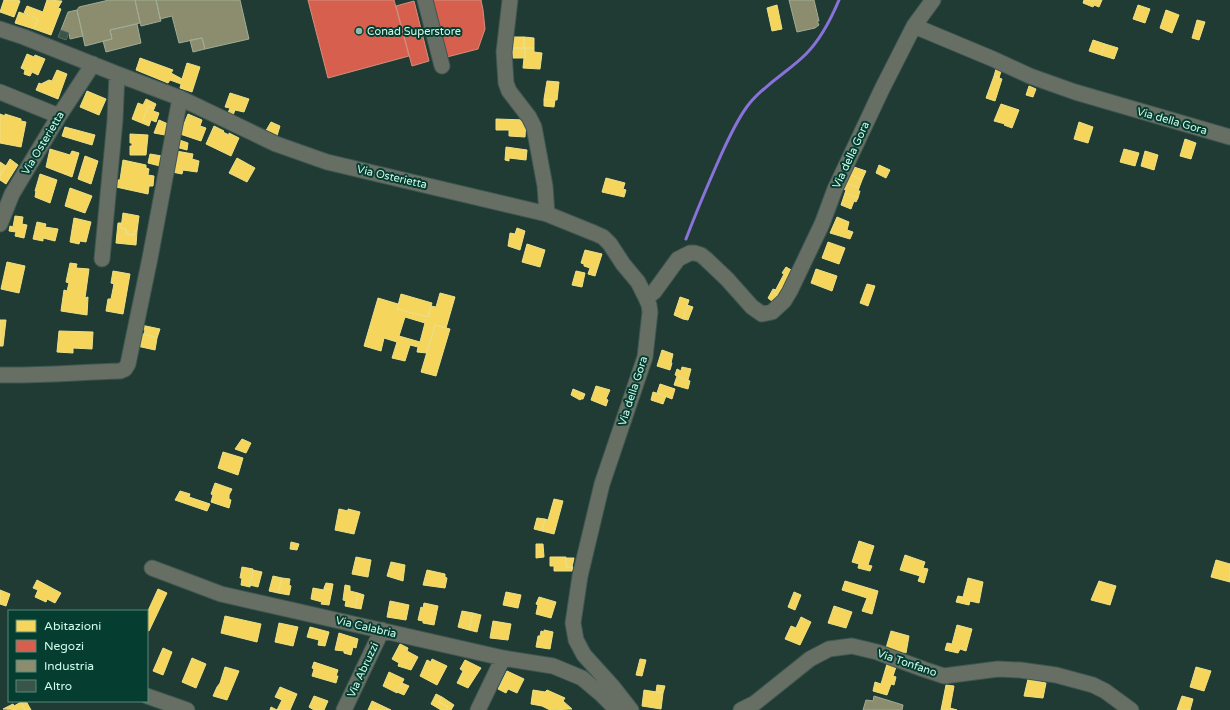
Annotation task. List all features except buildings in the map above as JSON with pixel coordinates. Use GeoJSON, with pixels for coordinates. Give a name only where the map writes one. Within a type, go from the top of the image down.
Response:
{"type":"FeatureCollection","features":[{"type":"Feature","properties":{"kind":"street"},"geometry":{"type":"LineString","coordinates":[[425,0],[442,66]]}},
{"type":"Feature","properties":{"kind":"street"},"geometry":{"type":"LineString","coordinates":[[510,0],[504,52],[506,83],[509,91],[534,127],[545,186],[547,214]]}},
{"type":"Feature","properties":{"kind":"street","name":"Via della Gora"},"geometry":{"type":"LineString","coordinates":[[631,710],[584,655],[576,640],[573,623],[580,576],[602,484],[645,357],[650,312],[646,298],[654,292],[678,259],[690,253],[701,255],[706,259],[727,279],[752,307],[762,314],[772,312],[784,301],[822,224],[835,189],[871,111],[914,26],[933,0]]}},
{"type":"Feature","properties":{"kind":"street","name":"Via della Gora"},"geometry":{"type":"LineString","coordinates":[[914,26],[1030,76],[1075,92],[1230,137]]}},
{"type":"Feature","properties":{"kind":"street","name":"Via Osterietta"},"geometry":{"type":"LineString","coordinates":[[0,29],[180,98],[276,144],[327,162],[547,214],[594,233],[610,244],[623,264],[638,282],[646,298]]}},
{"type":"Feature","properties":{"kind":"street","name":"Via Osterietta"},"geometry":{"type":"LineString","coordinates":[[0,224],[12,194],[59,116],[93,64]]}},
{"type":"Feature","properties":{"kind":"street"},"geometry":{"type":"LineString","coordinates":[[102,259],[115,120],[117,74]]}},
{"type":"Feature","properties":{"kind":"street"},"geometry":{"type":"LineString","coordinates":[[0,92],[59,116]]}},
{"type":"Feature","properties":{"kind":"street"},"geometry":{"type":"LineString","coordinates":[[0,375],[120,371],[125,369],[128,364],[150,258],[180,98]]}},
{"type":"Feature","properties":{"kind":"street","name":"Via Calabria"},"geometry":{"type":"LineString","coordinates":[[152,568],[222,594],[503,658],[554,666],[582,678],[602,694],[612,705],[614,710]]}},
{"type":"Feature","properties":{"kind":"street","name":"Via Abruzzi"},"geometry":{"type":"LineString","coordinates":[[344,710],[382,630]]}},
{"type":"Feature","properties":{"kind":"street","name":"Via Tonfano"},"geometry":{"type":"LineString","coordinates":[[741,710],[754,703],[810,659],[830,649],[852,646],[877,652],[944,676],[998,670],[1020,670],[1056,675],[1093,685],[1105,691],[1131,710]]}},
{"type":"Feature","properties":{"kind":"street"},"geometry":{"type":"LineString","coordinates":[[478,710],[503,658]]}},
{"type":"Feature","properties":{"kind":"street"},"geometry":{"type":"LineString","coordinates":[[582,678],[593,665]]}},
{"type":"Feature","properties":{"kind":"street"},"geometry":{"type":"LineString","coordinates":[[148,696],[187,710]]}},
{"type":"Feature","properties":{"kind":"waterway"},"geometry":{"type":"LineString","coordinates":[[686,239],[721,155],[741,116],[749,104],[762,90],[806,54],[825,28],[839,0]]}},
{"type":"Feature","properties":{"kind":"place","name":"Conad Superstore"},"geometry":{"type":"Point","coordinates":[359,31]}}]}
